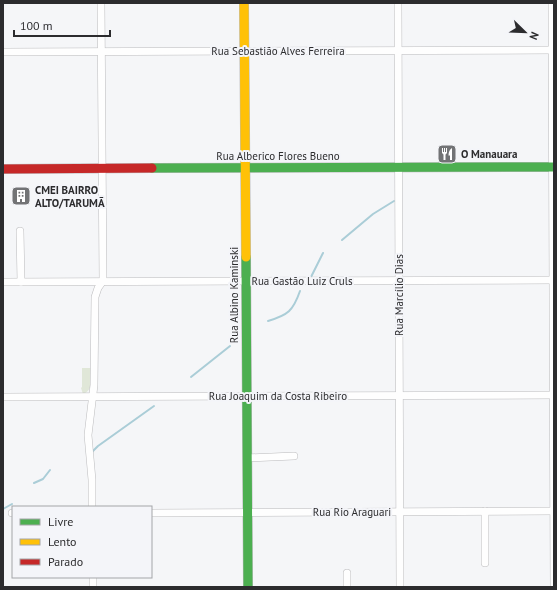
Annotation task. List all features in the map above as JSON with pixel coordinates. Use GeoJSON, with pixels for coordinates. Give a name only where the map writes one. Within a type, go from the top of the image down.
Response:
{"type":"FeatureCollection","features":[{"type":"Feature","properties":{"kind":"street"},"geometry":{"type":"LineString","coordinates":[[92,506],[92,480],[88,435],[93,397],[95,297],[102,281],[101,3]]}},
{"type":"Feature","properties":{"kind":"street","name":"Rua Albino Kaminski"},"geometry":{"type":"LineString","coordinates":[[244,3],[248,587]]}},
{"type":"Feature","properties":{"kind":"street","name":"Rua Marcílio Dias"},"geometry":{"type":"LineString","coordinates":[[398,3],[400,587]]}},
{"type":"Feature","properties":{"kind":"street"},"geometry":{"type":"LineString","coordinates":[[552,3],[554,587]]}},
{"type":"Feature","properties":{"kind":"street","name":"Rua Sebastião Alves Ferreira"},"geometry":{"type":"LineString","coordinates":[[3,52],[553,50]]}},
{"type":"Feature","properties":{"kind":"street","name":"Rua Alberico Flores Bueno"},"geometry":{"type":"LineString","coordinates":[[3,169],[553,167]]}},
{"type":"Feature","properties":{"kind":"street"},"geometry":{"type":"LineString","coordinates":[[20,231],[21,282]]}},
{"type":"Feature","properties":{"kind":"street","name":"Rua Gastão Luiz Cruls"},"geometry":{"type":"LineString","coordinates":[[3,282],[554,280]]}},
{"type":"Feature","properties":{"kind":"street","name":"Rua Joaquim da Costa Ribeiro"},"geometry":{"type":"LineString","coordinates":[[3,397],[554,395]]}},
{"type":"Feature","properties":{"kind":"street"},"geometry":{"type":"LineString","coordinates":[[247,458],[294,456]]}},
{"type":"Feature","properties":{"kind":"street"},"geometry":{"type":"LineString","coordinates":[[485,511],[485,563]]}},
{"type":"Feature","properties":{"kind":"street","name":"Rua Rio Araguari"},"geometry":{"type":"LineString","coordinates":[[152,512],[554,511]]}},
{"type":"Feature","properties":{"kind":"street"},"geometry":{"type":"LineString","coordinates":[[347,573],[347,587]]}},
{"type":"Feature","properties":{"kind":"green space"},"geometry":{"type":"Polygon","coordinates":[[[82,368],[91,368],[90,387],[87,392],[83,394],[81,388],[82,368]]]}},
{"type":"Feature","properties":{"kind":"waterway"},"geometry":{"type":"LineString","coordinates":[[342,240],[373,214],[394,201]]}},
{"type":"Feature","properties":{"kind":"waterway"},"geometry":{"type":"LineString","coordinates":[[311,277],[323,253]]}},
{"type":"Feature","properties":{"kind":"waterway"},"geometry":{"type":"LineString","coordinates":[[268,321],[280,317],[289,311],[295,303],[300,291]]}},
{"type":"Feature","properties":{"kind":"waterway"},"geometry":{"type":"LineString","coordinates":[[191,377],[230,346]]}},
{"type":"Feature","properties":{"kind":"waterway"},"geometry":{"type":"LineString","coordinates":[[92,452],[98,446],[154,406]]}},
{"type":"Feature","properties":{"kind":"waterway"},"geometry":{"type":"LineString","coordinates":[[34,483],[43,479],[50,470]]}},
{"type":"Feature","properties":{"kind":"waterway"},"geometry":{"type":"LineString","coordinates":[[3,509],[12,504]]}},
{"type":"Feature","properties":{"kind":"traffic: fast"},"geometry":{"type":"LineString","coordinates":[[152,168],[554,167]]}},
{"type":"Feature","properties":{"kind":"traffic: fast"},"geometry":{"type":"LineString","coordinates":[[246,257],[248,587]]}},
{"type":"Feature","properties":{"kind":"traffic: slow"},"geometry":{"type":"LineString","coordinates":[[244,3],[246,257]]}},
{"type":"Feature","properties":{"kind":"traffic: jam"},"geometry":{"type":"LineString","coordinates":[[3,169],[152,168]]}},
{"type":"Feature","properties":{"kind":"place","name":"O Manauara"},"geometry":{"type":"Point","coordinates":[447,154]}},
{"type":"Feature","properties":{"kind":"place","name":"CMEI BAIRRO ALTO/TARUMÃ"},"geometry":{"type":"Point","coordinates":[21,196]}}]}
